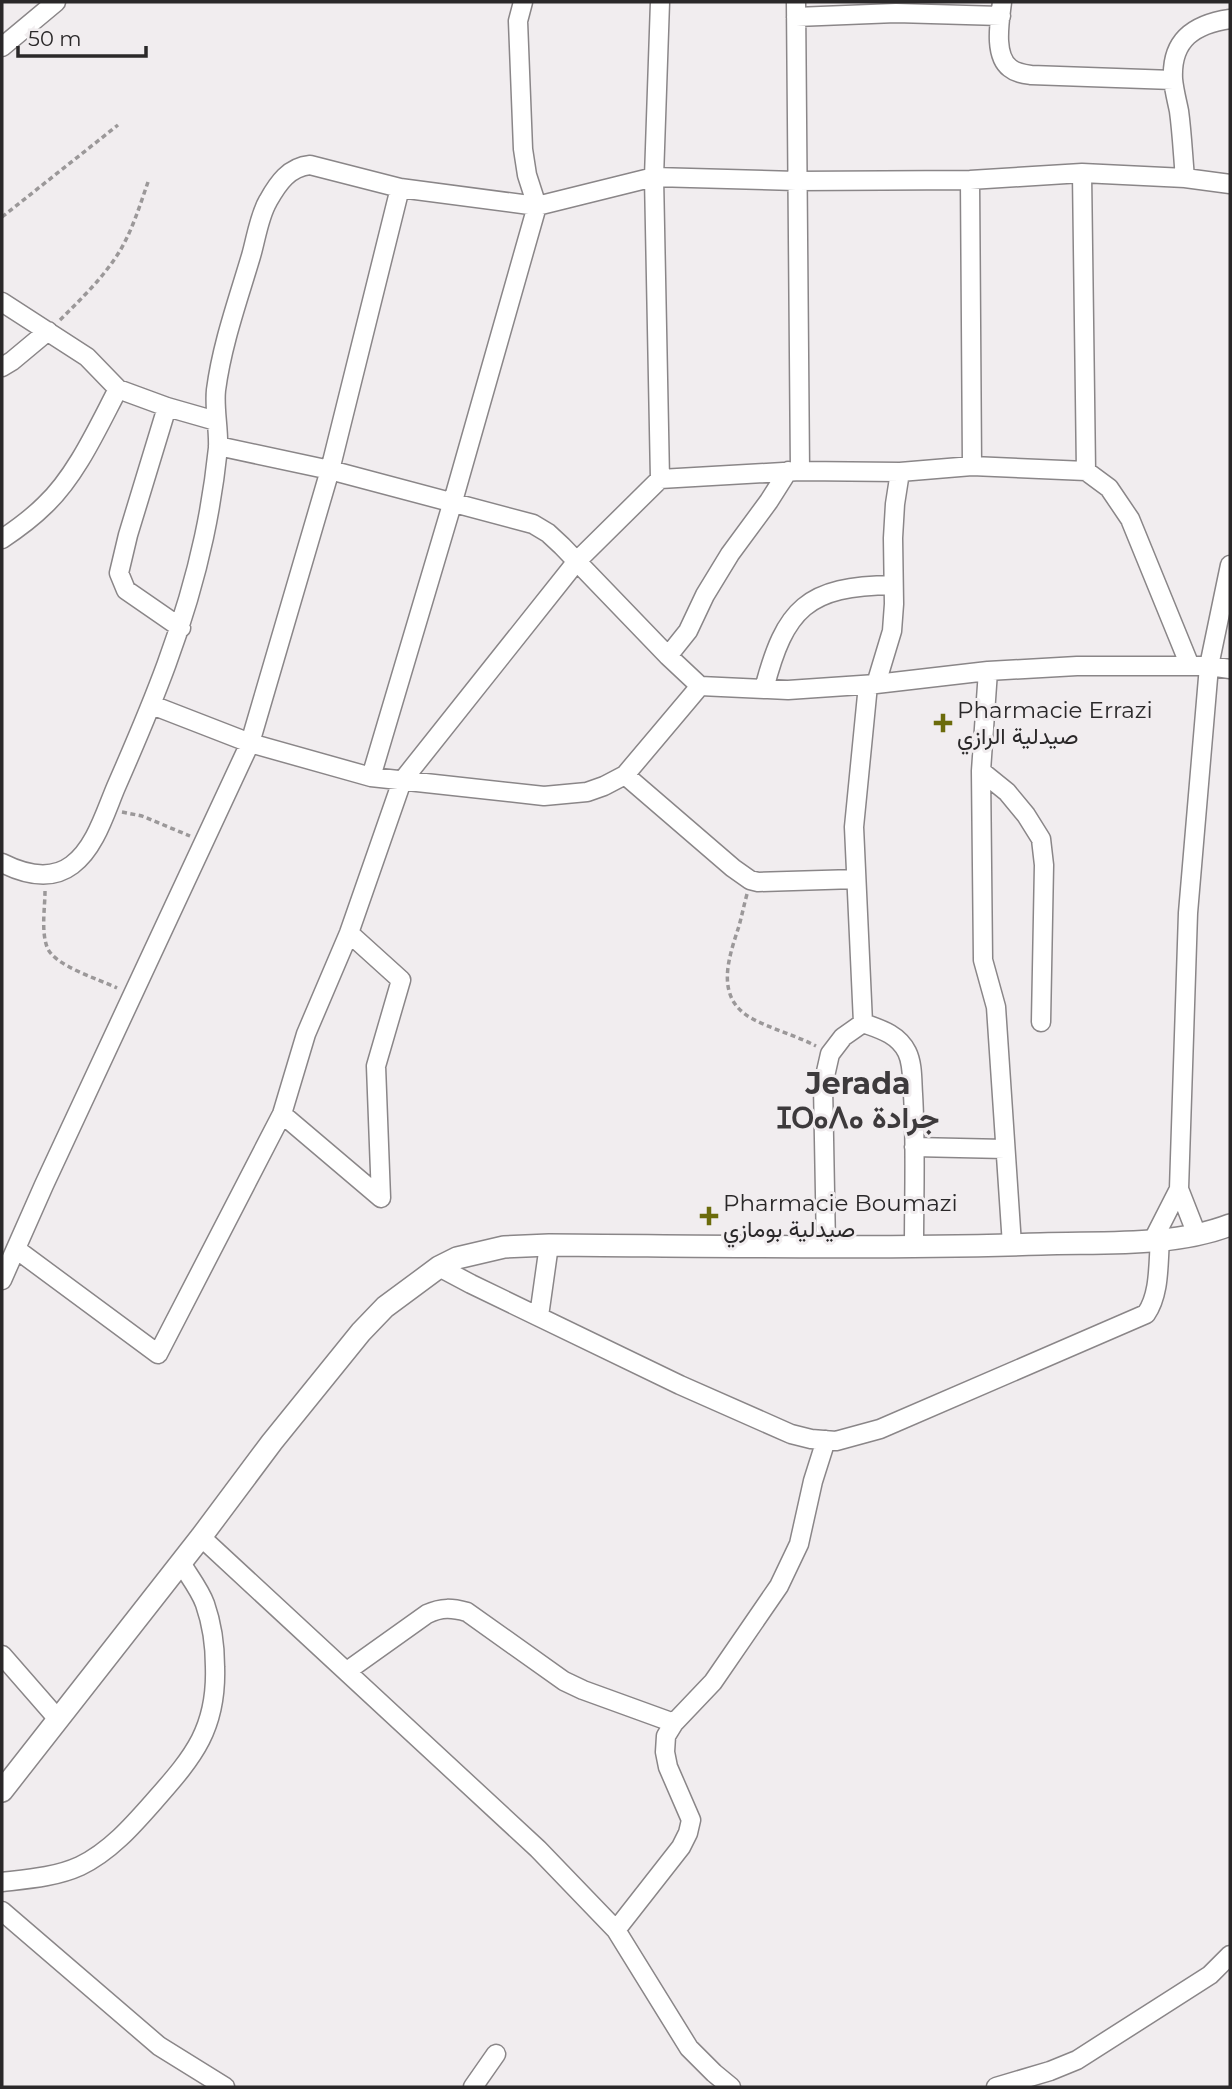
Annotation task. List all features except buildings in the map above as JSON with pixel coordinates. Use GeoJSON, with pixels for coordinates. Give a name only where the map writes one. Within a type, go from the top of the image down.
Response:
{"type":"FeatureCollection","features":[{"type":"Feature","properties":{"kind":"main road"},"geometry":{"type":"LineString","coordinates":[[2,1791],[272,1442],[361,1332],[385,1307],[439,1267],[471,1254],[504,1247],[1012,1245],[1156,1240],[1198,1235],[1230,1225]]}},
{"type":"Feature","properties":{"kind":"street"},"geometry":{"type":"LineString","coordinates":[[2,47],[57,2]]}},
{"type":"Feature","properties":{"kind":"street"},"geometry":{"type":"LineString","coordinates":[[371,777],[537,206],[527,175],[523,149],[518,21],[523,2]]}},
{"type":"Feature","properties":{"kind":"street"},"geometry":{"type":"LineString","coordinates":[[660,2],[654,177],[660,479]]}},
{"type":"Feature","properties":{"kind":"street"},"geometry":{"type":"LineString","coordinates":[[668,656],[688,631],[705,595],[730,554],[794,471],[796,10],[896,13],[1001,9],[999,46],[1006,65],[1013,71],[1031,75],[1173,80]]}},
{"type":"Feature","properties":{"kind":"street"},"geometry":{"type":"LineString","coordinates":[[1185,178],[1173,80],[1174,59],[1187,36],[1206,24],[1230,19]]}},
{"type":"Feature","properties":{"kind":"street"},"geometry":{"type":"LineString","coordinates":[[4,867],[46,875],[60,872],[78,860],[93,839],[152,705],[181,628],[204,536],[218,446],[216,394],[221,357],[267,203],[281,180],[300,166],[310,164],[400,188],[537,206],[654,177],[796,181],[970,180],[1082,173],[1185,178],[1230,184]]}},
{"type":"Feature","properties":{"kind":"street"},"geometry":{"type":"LineString","coordinates":[[1082,173],[1086,471]]}},
{"type":"Feature","properties":{"kind":"street"},"geometry":{"type":"LineString","coordinates":[[970,180],[972,466]]}},
{"type":"Feature","properties":{"kind":"street"},"geometry":{"type":"LineString","coordinates":[[2,1280],[250,743],[330,470],[400,188]]}},
{"type":"Feature","properties":{"kind":"street"},"geometry":{"type":"LineString","coordinates":[[2,302],[87,357],[118,389],[216,421]]}},
{"type":"Feature","properties":{"kind":"street"},"geometry":{"type":"LineString","coordinates":[[2,367],[48,331]]}},
{"type":"Feature","properties":{"kind":"street"},"geometry":{"type":"LineString","coordinates":[[2,539],[47,504],[79,461],[118,389]]}},
{"type":"Feature","properties":{"kind":"street"},"geometry":{"type":"LineString","coordinates":[[167,407],[128,535],[120,573],[125,590],[181,628]]}},
{"type":"Feature","properties":{"kind":"street"},"geometry":{"type":"LineString","coordinates":[[218,446],[330,470],[533,524],[548,533],[577,561],[700,686],[788,690],[988,671],[1077,666],[1209,666],[1230,670]]}},
{"type":"Feature","properties":{"kind":"street"},"geometry":{"type":"LineString","coordinates":[[16,1249],[159,1354],[282,1114],[306,1034],[349,933],[402,781],[577,561],[660,479],[794,471],[900,472],[972,466],[1086,471],[1109,488],[1130,519],[1190,666]]}},
{"type":"Feature","properties":{"kind":"street"},"geometry":{"type":"LineString","coordinates":[[863,1023],[854,827],[872,684],[891,631],[895,504],[900,472]]}},
{"type":"Feature","properties":{"kind":"street"},"geometry":{"type":"LineString","coordinates":[[439,1267],[680,1385],[791,1434],[836,1441],[880,1429],[1146,1314],[1155,1292],[1156,1240],[1179,1189],[1188,913],[1209,666],[1230,571]]}},
{"type":"Feature","properties":{"kind":"street"},"geometry":{"type":"LineString","coordinates":[[764,689],[774,654],[787,626],[799,610],[824,594],[865,585],[893,585]]}},
{"type":"Feature","properties":{"kind":"street"},"geometry":{"type":"LineString","coordinates":[[988,671],[981,771],[983,960],[996,1007],[1012,1245]]}},
{"type":"Feature","properties":{"kind":"street"},"geometry":{"type":"LineString","coordinates":[[152,705],[250,743],[371,777],[544,796],[587,792],[625,775],[700,686]]}},
{"type":"Feature","properties":{"kind":"street"},"geometry":{"type":"LineString","coordinates":[[981,771],[1007,792],[1041,839],[1044,865],[1041,1022]]}},
{"type":"Feature","properties":{"kind":"street"},"geometry":{"type":"LineString","coordinates":[[625,775],[750,880],[767,882],[856,879]]}},
{"type":"Feature","properties":{"kind":"street"},"geometry":{"type":"LineString","coordinates":[[282,1114],[381,1198],[376,1066],[401,980],[349,933]]}},
{"type":"Feature","properties":{"kind":"street"},"geometry":{"type":"LineString","coordinates":[[826,1247],[823,1085],[830,1054],[843,1038],[863,1023]]}},
{"type":"Feature","properties":{"kind":"street"},"geometry":{"type":"LineString","coordinates":[[863,1023],[890,1032],[907,1053],[911,1070],[914,1110],[914,1245]]}},
{"type":"Feature","properties":{"kind":"street"},"geometry":{"type":"LineString","coordinates":[[914,1147],[1005,1149]]}},
{"type":"Feature","properties":{"kind":"street"},"geometry":{"type":"LineString","coordinates":[[1179,1189],[1198,1235]]}},
{"type":"Feature","properties":{"kind":"street"},"geometry":{"type":"LineString","coordinates":[[539,1316],[549,1245]]}},
{"type":"Feature","properties":{"kind":"street"},"geometry":{"type":"LineString","coordinates":[[616,1930],[681,1847],[688,1833],[691,1820],[668,1767],[666,1736],[674,1723],[713,1682],[779,1587],[799,1544],[813,1481],[826,1440]]}},
{"type":"Feature","properties":{"kind":"street"},"geometry":{"type":"LineString","coordinates":[[201,1537],[538,1849],[616,1930],[690,2048],[731,2087]]}},
{"type":"Feature","properties":{"kind":"street"},"geometry":{"type":"LineString","coordinates":[[2,1882],[50,1875],[78,1867],[98,1856],[121,1837],[154,1802],[197,1747],[210,1719],[216,1693],[215,1645],[205,1603],[181,1563]]}},
{"type":"Feature","properties":{"kind":"street"},"geometry":{"type":"LineString","coordinates":[[347,1671],[413,1622],[437,1609],[451,1607],[467,1612],[564,1681],[674,1723]]}},
{"type":"Feature","properties":{"kind":"street"},"geometry":{"type":"LineString","coordinates":[[2,1656],[57,1718]]}},
{"type":"Feature","properties":{"kind":"street"},"geometry":{"type":"LineString","coordinates":[[2,1911],[159,2046],[225,2087]]}},
{"type":"Feature","properties":{"kind":"street"},"geometry":{"type":"LineString","coordinates":[[996,2087],[1077,2060],[1210,1975],[1230,1955]]}},
{"type":"Feature","properties":{"kind":"street"},"geometry":{"type":"LineString","coordinates":[[473,2087],[496,2054]]}},
{"type":"Feature","properties":{"kind":"path"},"geometry":{"type":"LineString","coordinates":[[2,217],[118,125]]}},
{"type":"Feature","properties":{"kind":"path"},"geometry":{"type":"LineString","coordinates":[[48,331],[80,301],[121,249],[134,223],[148,182]]}},
{"type":"Feature","properties":{"kind":"path"},"geometry":{"type":"LineString","coordinates":[[106,810],[142,816],[205,842]]}},
{"type":"Feature","properties":{"kind":"path"},"geometry":{"type":"LineString","coordinates":[[46,875],[44,935],[47,949],[57,961],[133,995]]}},
{"type":"Feature","properties":{"kind":"path"},"geometry":{"type":"LineString","coordinates":[[750,880],[727,968],[727,983],[731,996],[748,1016],[830,1054]]}},
{"type":"Feature","properties":{"kind":"place","name":"Pharmacie Errazi صيدلية الرازي"},"geometry":{"type":"Point","coordinates":[943,723]}},
{"type":"Feature","properties":{"kind":"place","name":"Pharmacie Boumazi صيدلية بومازي"},"geometry":{"type":"Point","coordinates":[709,1216]}},
{"type":"Feature","properties":{"kind":"district","name":"Jerada ⵊⵔⴰⴷⴰ جرادة"},"geometry":{"type":"Point","coordinates":[858,1101]}}]}
